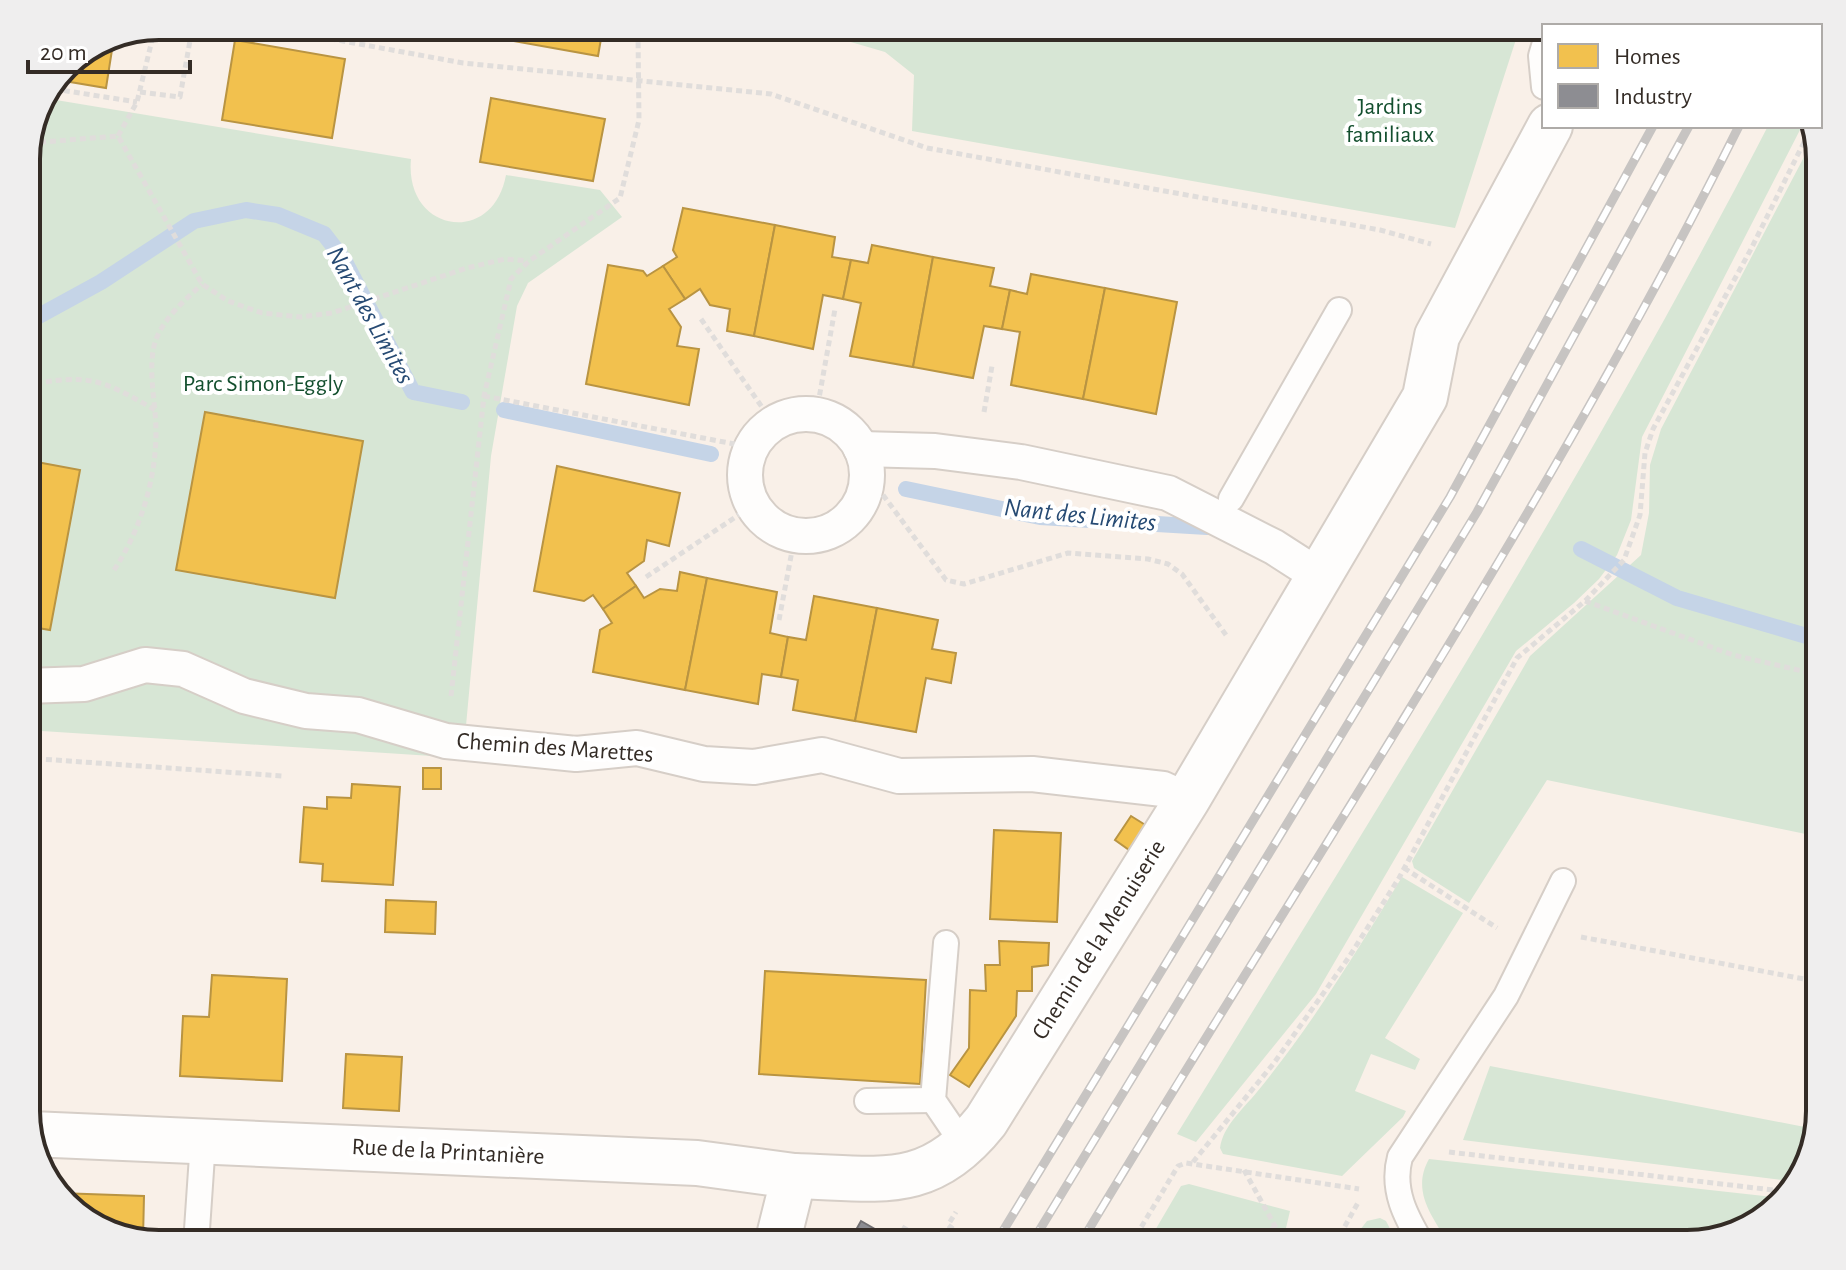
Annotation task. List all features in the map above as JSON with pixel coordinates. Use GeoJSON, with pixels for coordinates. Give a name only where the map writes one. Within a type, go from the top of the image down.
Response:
{"type":"FeatureCollection","features":[{"type":"Feature","properties":{"kind":"street","name":"Chemin de la Menuiserie"},"geometry":{"type":"LineString","coordinates":[[794,1176],[894,1178],[923,1173],[965,1147],[986,1121],[1187,800],[1425,397],[1437,336],[1548,128]]}},
{"type":"Feature","properties":{"kind":"street"},"geometry":{"type":"LineString","coordinates":[[797,414],[816,415],[835,421],[851,433],[864,462],[865,494],[855,511],[840,526],[822,534],[795,535],[782,532],[765,521],[752,506],[745,487],[745,467],[762,435],[797,414]]}},
{"type":"Feature","properties":{"kind":"street"},"geometry":{"type":"LineString","coordinates":[[864,462],[935,451],[1021,462],[1168,493],[1274,547],[1319,576]]}},
{"type":"Feature","properties":{"kind":"street","name":"Chemin des Marettes"},"geometry":{"type":"LineString","coordinates":[[40,686],[84,684],[145,665],[183,669],[244,696],[306,711],[358,715],[446,741],[576,754],[637,748],[704,764],[754,767],[822,755],[899,776],[1032,774],[1163,789],[1187,800]]}},
{"type":"Feature","properties":{"kind":"street","name":"Rue de la Printanière"},"geometry":{"type":"LineString","coordinates":[[43,1134],[697,1163],[794,1176]]}},
{"type":"Feature","properties":{"kind":"street"},"geometry":{"type":"LineString","coordinates":[[780,1230],[794,1176]]}},
{"type":"Feature","properties":{"kind":"lane"},"geometry":{"type":"LineString","coordinates":[[1231,499],[1339,310]]}},
{"type":"Feature","properties":{"kind":"lane"},"geometry":{"type":"LineString","coordinates":[[1415,1230],[1404,1210],[1397,1184],[1396,1169],[1404,1147],[1506,996],[1563,881]]}},
{"type":"Feature","properties":{"kind":"lane"},"geometry":{"type":"LineString","coordinates":[[946,943],[933,1100],[965,1147]]}},
{"type":"Feature","properties":{"kind":"lane"},"geometry":{"type":"LineString","coordinates":[[867,1101],[933,1100]]}},
{"type":"Feature","properties":{"kind":"lane"},"geometry":{"type":"LineString","coordinates":[[197,1230],[203,1141]]}},
{"type":"Feature","properties":{"kind":"path"},"geometry":{"type":"LineString","coordinates":[[140,92],[180,97],[190,40]]}},
{"type":"Feature","properties":{"kind":"path"},"geometry":{"type":"LineString","coordinates":[[337,40],[463,63],[637,83],[771,94],[927,148],[1380,230],[1482,256]]}},
{"type":"Feature","properties":{"kind":"path"},"geometry":{"type":"LineString","coordinates":[[446,741],[484,396],[511,279],[529,261],[620,198],[639,120],[638,40]]}},
{"type":"Feature","properties":{"kind":"path"},"geometry":{"type":"LineString","coordinates":[[118,136],[137,102],[152,41]]}},
{"type":"Feature","properties":{"kind":"path"},"geometry":{"type":"LineString","coordinates":[[62,90],[137,102]]}},
{"type":"Feature","properties":{"kind":"path"},"geometry":{"type":"LineString","coordinates":[[118,136],[153,203],[202,284],[228,301],[262,313],[300,317],[332,313],[492,262],[529,261]]}},
{"type":"Feature","properties":{"kind":"path"},"geometry":{"type":"LineString","coordinates":[[42,142],[118,136]]}},
{"type":"Feature","properties":{"kind":"path"},"geometry":{"type":"LineString","coordinates":[[1193,1162],[1316,1008],[1404,868],[1517,658],[1609,579],[1625,558],[1640,515],[1645,453],[1653,429],[1804,142]]}},
{"type":"Feature","properties":{"kind":"path"},"geometry":{"type":"LineString","coordinates":[[114,570],[127,551],[151,484],[155,410],[154,345],[173,311],[202,284]]}},
{"type":"Feature","properties":{"kind":"path"},"geometry":{"type":"LineString","coordinates":[[816,415],[835,309]]}},
{"type":"Feature","properties":{"kind":"path"},"geometry":{"type":"LineString","coordinates":[[701,319],[762,435]]}},
{"type":"Feature","properties":{"kind":"path"},"geometry":{"type":"LineString","coordinates":[[40,382],[61,377],[88,377],[118,388],[155,410]]}},
{"type":"Feature","properties":{"kind":"path"},"geometry":{"type":"LineString","coordinates":[[484,396],[762,435]]}},
{"type":"Feature","properties":{"kind":"path"},"geometry":{"type":"LineString","coordinates":[[864,462],[946,580],[964,584],[1068,553],[1168,564],[1182,574],[1223,633],[1267,662]]}},
{"type":"Feature","properties":{"kind":"path"},"geometry":{"type":"LineString","coordinates":[[646,577],[752,506]]}},
{"type":"Feature","properties":{"kind":"path"},"geometry":{"type":"LineString","coordinates":[[779,620],[795,535]]}},
{"type":"Feature","properties":{"kind":"path"},"geometry":{"type":"LineString","coordinates":[[1585,601],[1733,655],[1806,672]]}},
{"type":"Feature","properties":{"kind":"path"},"geometry":{"type":"LineString","coordinates":[[40,759],[283,776]]}},
{"type":"Feature","properties":{"kind":"path"},"geometry":{"type":"LineString","coordinates":[[1404,868],[1466,908]]}},
{"type":"Feature","properties":{"kind":"path"},"geometry":{"type":"LineString","coordinates":[[1538,929],[1806,979]]}},
{"type":"Feature","properties":{"kind":"path"},"geometry":{"type":"LineString","coordinates":[[1404,1147],[1775,1190]]}},
{"type":"Feature","properties":{"kind":"path"},"geometry":{"type":"LineString","coordinates":[[1139,1230],[1178,1166],[1193,1162],[1366,1190],[1343,1230]]}},
{"type":"Feature","properties":{"kind":"path"},"geometry":{"type":"LineString","coordinates":[[1244,1169],[1277,1230]]}},
{"type":"Feature","properties":{"kind":"path"},"geometry":{"type":"LineString","coordinates":[[1271,1230],[1275,1226]]}},
{"type":"Feature","properties":{"kind":"green space","name":"Jardins familiaux"},"geometry":{"type":"Polygon","coordinates":[[[844,40],[1516,40],[1455,228],[912,131],[914,75],[885,52],[844,40]]]}},
{"type":"Feature","properties":{"kind":"green space","name":"Parc Simon-Eggly"},"geometry":{"type":"Polygon","coordinates":[[[56,100],[411,159],[413,184],[421,203],[435,216],[451,222],[468,221],[485,213],[498,198],[506,175],[600,190],[622,217],[528,283],[517,306],[491,456],[463,758],[40,731],[40,151],[44,128],[56,100]]]}},
{"type":"Feature","properties":{"kind":"green space"},"geometry":{"type":"Polygon","coordinates":[[[1767,128],[1801,128],[1642,437],[1631,520],[1617,555],[1599,579],[1574,603],[1516,651],[1316,994],[1196,1142],[1177,1134],[1482,636],[1700,255],[1767,128]]]}},
{"type":"Feature","properties":{"kind":"green space"},"geometry":{"type":"Polygon","coordinates":[[[1806,154],[1806,834],[1547,780],[1469,903],[1414,868],[1412,861],[1530,656],[1641,555],[1649,513],[1650,465],[1661,429],[1806,154]]]}},
{"type":"Feature","properties":{"kind":"green space"},"geometry":{"type":"Polygon","coordinates":[[[1402,877],[1463,913],[1385,1038],[1420,1059],[1415,1070],[1371,1054],[1355,1091],[1406,1111],[1403,1117],[1342,1176],[1223,1154],[1220,1148],[1229,1125],[1277,1067],[1315,1014],[1402,877]]]}},
{"type":"Feature","properties":{"kind":"green space"},"geometry":{"type":"Polygon","coordinates":[[[1490,1066],[1805,1127],[1800,1149],[1783,1180],[1463,1140],[1490,1066]]]}},
{"type":"Feature","properties":{"kind":"green space"},"geometry":{"type":"Polygon","coordinates":[[[1429,1159],[1768,1197],[1740,1218],[1710,1228],[1440,1230],[1423,1193],[1424,1171],[1429,1159]]]}},
{"type":"Feature","properties":{"kind":"green space"},"geometry":{"type":"Polygon","coordinates":[[[1189,1184],[1290,1211],[1286,1228],[1296,1230],[1155,1230],[1181,1186],[1189,1184]]]}},
{"type":"Feature","properties":{"kind":"green space"},"geometry":{"type":"Polygon","coordinates":[[[1380,1218],[1386,1221],[1391,1230],[1360,1230],[1367,1221],[1380,1218]]]}},
{"type":"Feature","properties":{"kind":"building: Homes"},"geometry":{"type":"Polygon","coordinates":[[[235,40],[345,59],[332,138],[222,120],[235,40]]]}},
{"type":"Feature","properties":{"kind":"building: Homes"},"geometry":{"type":"Polygon","coordinates":[[[508,40],[601,40],[598,56],[508,40]]]}},
{"type":"Feature","properties":{"kind":"building: Homes"},"geometry":{"type":"Polygon","coordinates":[[[112,50],[106,88],[69,82],[93,60],[112,50]]]}},
{"type":"Feature","properties":{"kind":"building: Homes"},"geometry":{"type":"Polygon","coordinates":[[[491,98],[605,119],[593,181],[480,162],[491,98]]]}},
{"type":"Feature","properties":{"kind":"building: Homes"},"geometry":{"type":"Polygon","coordinates":[[[683,208],[775,225],[754,336],[727,331],[730,309],[710,305],[700,289],[685,299],[663,266],[677,257],[673,250],[683,208]]]}},
{"type":"Feature","properties":{"kind":"building: Homes"},"geometry":{"type":"Polygon","coordinates":[[[775,225],[835,237],[832,257],[851,260],[843,299],[823,295],[813,349],[754,336],[775,225]]]}},
{"type":"Feature","properties":{"kind":"building: Homes"},"geometry":{"type":"Polygon","coordinates":[[[872,245],[933,257],[913,367],[850,356],[861,303],[843,299],[851,260],[868,263],[872,245]]]}},
{"type":"Feature","properties":{"kind":"building: Homes"},"geometry":{"type":"Polygon","coordinates":[[[933,257],[994,268],[990,286],[1010,290],[1002,329],[984,326],[973,378],[913,367],[933,257]]]}},
{"type":"Feature","properties":{"kind":"building: Homes"},"geometry":{"type":"Polygon","coordinates":[[[608,265],[643,271],[647,276],[663,266],[685,299],[669,309],[681,327],[677,346],[699,349],[689,405],[586,384],[608,265]]]}},
{"type":"Feature","properties":{"kind":"building: Homes"},"geometry":{"type":"Polygon","coordinates":[[[1031,274],[1105,288],[1083,399],[1011,385],[1020,332],[1002,329],[1010,290],[1027,294],[1031,274]]]}},
{"type":"Feature","properties":{"kind":"building: Homes"},"geometry":{"type":"Polygon","coordinates":[[[1105,288],[1177,302],[1156,414],[1083,399],[1105,288]]]}},
{"type":"Feature","properties":{"kind":"building: Homes"},"geometry":{"type":"Polygon","coordinates":[[[205,412],[363,441],[335,598],[176,570],[205,412]]]}},
{"type":"Feature","properties":{"kind":"building: Homes"},"geometry":{"type":"Polygon","coordinates":[[[40,463],[80,470],[50,630],[40,628],[40,463]]]}},
{"type":"Feature","properties":{"kind":"building: Homes"},"geometry":{"type":"Polygon","coordinates":[[[557,466],[680,493],[669,546],[647,540],[644,561],[627,573],[636,586],[603,609],[593,595],[584,601],[534,591],[557,466]]]}},
{"type":"Feature","properties":{"kind":"building: Homes"},"geometry":{"type":"Polygon","coordinates":[[[680,572],[707,578],[685,690],[593,672],[600,630],[612,623],[603,609],[636,586],[644,598],[660,589],[677,591],[680,572]]]}},
{"type":"Feature","properties":{"kind":"building: Homes"},"geometry":{"type":"Polygon","coordinates":[[[707,578],[777,592],[770,633],[788,637],[781,677],[762,674],[758,704],[685,690],[707,578]]]}},
{"type":"Feature","properties":{"kind":"building: Homes"},"geometry":{"type":"Polygon","coordinates":[[[814,596],[877,608],[855,721],[793,710],[798,680],[781,677],[788,637],[806,640],[814,596]]]}},
{"type":"Feature","properties":{"kind":"building: Homes"},"geometry":{"type":"Polygon","coordinates":[[[877,608],[938,620],[932,649],[956,653],[951,683],[926,678],[916,732],[855,721],[877,608]]]}},
{"type":"Feature","properties":{"kind":"building: Homes"},"geometry":{"type":"Polygon","coordinates":[[[423,768],[441,768],[441,789],[423,789],[423,768]]]}},
{"type":"Feature","properties":{"kind":"building: Homes"},"geometry":{"type":"Polygon","coordinates":[[[352,784],[400,787],[393,885],[322,881],[323,864],[300,862],[304,807],[327,809],[327,797],[351,798],[352,784]]]}},
{"type":"Feature","properties":{"kind":"building: Homes"},"geometry":{"type":"Polygon","coordinates":[[[1131,816],[1155,831],[1139,857],[1115,840],[1131,816]]]}},
{"type":"Feature","properties":{"kind":"building: Homes"},"geometry":{"type":"Polygon","coordinates":[[[994,830],[1061,833],[1057,922],[990,919],[994,830]]]}},
{"type":"Feature","properties":{"kind":"building: Homes"},"geometry":{"type":"Polygon","coordinates":[[[386,900],[436,902],[435,934],[385,932],[386,900]]]}},
{"type":"Feature","properties":{"kind":"building: Homes"},"geometry":{"type":"Polygon","coordinates":[[[999,941],[1049,943],[1048,965],[1032,967],[1032,991],[1017,991],[1016,1016],[969,1087],[950,1075],[969,1048],[970,990],[986,991],[985,965],[1000,965],[999,941]]]}},
{"type":"Feature","properties":{"kind":"building: Homes"},"geometry":{"type":"Polygon","coordinates":[[[765,971],[926,980],[920,1084],[759,1074],[765,971]]]}},
{"type":"Feature","properties":{"kind":"building: Homes"},"geometry":{"type":"Polygon","coordinates":[[[212,975],[287,979],[282,1081],[180,1076],[183,1016],[209,1017],[212,975]]]}},
{"type":"Feature","properties":{"kind":"building: Homes"},"geometry":{"type":"Polygon","coordinates":[[[346,1054],[402,1057],[399,1111],[343,1108],[346,1054]]]}},
{"type":"Feature","properties":{"kind":"building: Homes"},"geometry":{"type":"Polygon","coordinates":[[[74,1194],[144,1196],[143,1229],[106,1218],[74,1194]]]}},
{"type":"Feature","properties":{"kind":"building: Industry"},"geometry":{"type":"Polygon","coordinates":[[[861,1221],[877,1230],[856,1230],[861,1221]]]}},
{"type":"Feature","properties":{"kind":"waterway","name":"Nant des Limites"},"geometry":{"type":"LineString","coordinates":[[40,315],[101,282],[194,221],[246,210],[278,215],[324,234],[344,260],[413,392],[462,402]]}},
{"type":"Feature","properties":{"kind":"waterway","name":"Nant des Limites"},"geometry":{"type":"LineString","coordinates":[[504,410],[711,454]]}},
{"type":"Feature","properties":{"kind":"waterway","name":"Nant des Limites"},"geometry":{"type":"LineString","coordinates":[[906,489],[1040,517],[1207,527]]}},
{"type":"Feature","properties":{"kind":"waterway","name":"Nant des Limites"},"geometry":{"type":"LineString","coordinates":[[1581,549],[1677,598],[1806,636]]}},
{"type":"Feature","properties":{"kind":"railway"},"geometry":{"type":"LineString","coordinates":[[1004,1230],[1450,497],[1652,128]]}},
{"type":"Feature","properties":{"kind":"railway"},"geometry":{"type":"LineString","coordinates":[[1040,1230],[1477,512],[1688,128]]}},
{"type":"Feature","properties":{"kind":"railway"},"geometry":{"type":"LineString","coordinates":[[1089,1230],[1504,552],[1586,412],[1738,128]]}}]}
